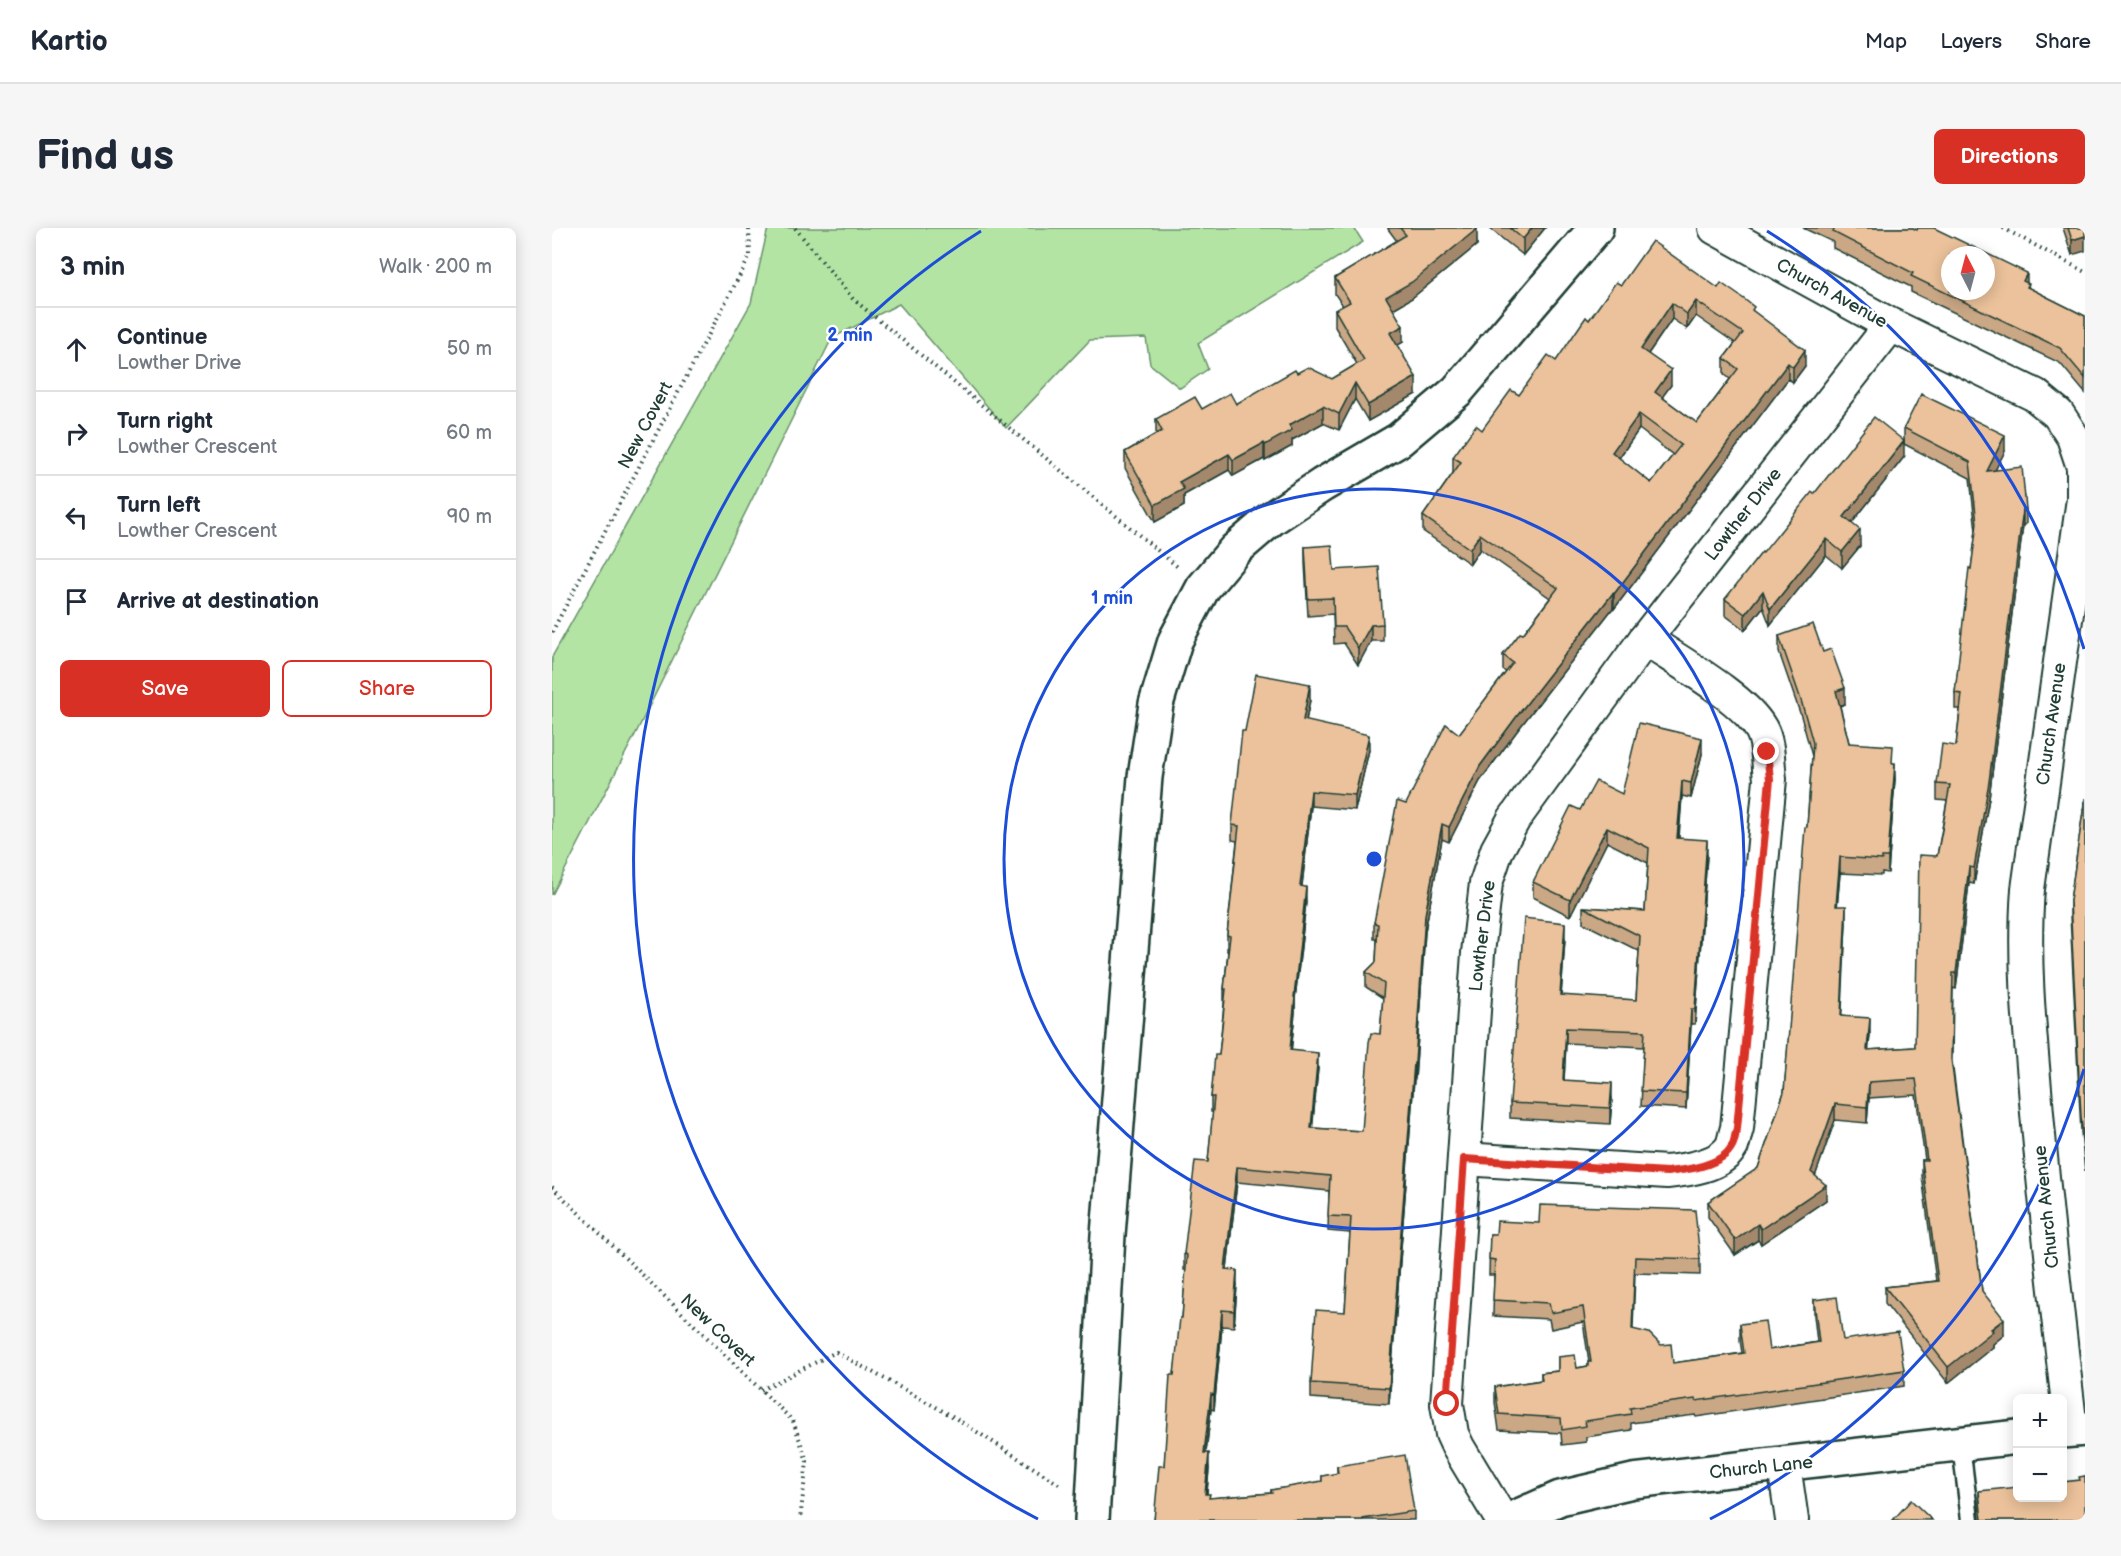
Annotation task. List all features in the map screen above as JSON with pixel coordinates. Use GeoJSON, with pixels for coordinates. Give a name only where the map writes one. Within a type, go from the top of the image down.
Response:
{"type":"FeatureCollection","features":[{"type":"Feature","properties":{"kind":"street"},"geometry":{"type":"LineString","coordinates":[[1092,1513],[1108,1235],[1145,777],[1156,704],[1175,641],[1203,588],[1235,550],[1271,519],[1322,485],[1399,441],[1457,391],[1596,228]]}},
{"type":"Feature","properties":{"kind":"street","name":"Church Avenue"},"geometry":{"type":"LineString","coordinates":[[1714,228],[1891,325],[2036,395],[2058,414],[2073,438],[2083,466],[2083,499],[2028,889],[2025,932],[2026,980],[2041,1163],[2073,1430]]}},
{"type":"Feature","properties":{"kind":"street","name":"Lowther Drive"},"geometry":{"type":"LineString","coordinates":[[1502,1520],[1458,1447],[1452,1434],[1447,1404],[1481,917],[1486,883],[1497,850],[1534,789],[1645,639],[1891,325]]}},
{"type":"Feature","properties":{"kind":"street"},"geometry":{"type":"LineString","coordinates":[[1464,1159],[1667,1172],[1695,1170],[1714,1162],[1731,1148],[1737,1128],[1770,779],[1767,752],[1762,731],[1748,711],[1727,694],[1645,639]]}},
{"type":"Feature","properties":{"kind":"street","name":"Church Lane"},"geometry":{"type":"LineString","coordinates":[[1510,1520],[1560,1498],[1633,1481],[2013,1438]]}},
{"type":"Feature","properties":{"kind":"street"},"geometry":{"type":"LineString","coordinates":[[1784,1465],[1792,1520]]}},
{"type":"Feature","properties":{"kind":"lane"},"geometry":{"type":"LineString","coordinates":[[1961,1445],[1970,1520]]}},
{"type":"Feature","properties":{"kind":"path","name":"New Covert"},"geometry":{"type":"LineString","coordinates":[[552,632],[750,256],[749,228]]}},
{"type":"Feature","properties":{"kind":"path"},"geometry":{"type":"LineString","coordinates":[[795,228],[853,299],[1203,588]]}},
{"type":"Feature","properties":{"kind":"path"},"geometry":{"type":"LineString","coordinates":[[2003,228],[2085,272]]}},
{"type":"Feature","properties":{"kind":"path","name":"New Covert"},"geometry":{"type":"LineString","coordinates":[[552,1187],[793,1421],[807,1461],[800,1520]]}},
{"type":"Feature","properties":{"kind":"path"},"geometry":{"type":"LineString","coordinates":[[761,1390],[836,1353],[952,1416],[1092,1513]]}},
{"type":"Feature","properties":{"kind":"green space"},"geometry":{"type":"Polygon","coordinates":[[[768,228],[1354,228],[1363,242],[1198,343],[1208,369],[1180,388],[1150,364],[1146,338],[1090,340],[1006,428],[899,304],[832,338],[637,731],[552,895],[552,657],[751,303],[768,228]]]}},
{"type":"Feature","properties":{"kind":"building"},"geometry":{"type":"Polygon","coordinates":[[[1400,228],[1477,229],[1412,282],[1386,297],[1403,326],[1390,333],[1416,377],[1368,405],[1355,383],[1339,414],[1323,406],[1289,425],[1292,430],[1265,445],[1264,443],[1233,460],[1229,454],[1179,482],[1184,489],[1155,505],[1125,452],[1162,431],[1156,419],[1195,397],[1202,409],[1230,393],[1236,404],[1295,370],[1297,373],[1308,367],[1332,379],[1364,360],[1335,310],[1350,302],[1335,278],[1406,235],[1400,228]]]}},
{"type":"Feature","properties":{"kind":"building"},"geometry":{"type":"Polygon","coordinates":[[[1510,228],[1532,228],[1523,239],[1510,228]]]}},
{"type":"Feature","properties":{"kind":"building"},"geometry":{"type":"Polygon","coordinates":[[[1835,228],[1913,228],[1917,230],[1918,228],[1934,228],[1971,246],[1941,246],[1941,290],[1911,276],[1913,273],[1833,232],[1835,228]]]}},
{"type":"Feature","properties":{"kind":"building"},"geometry":{"type":"Polygon","coordinates":[[[2068,228],[2085,228],[2085,236],[2072,240],[2068,228]]]}},
{"type":"Feature","properties":{"kind":"building"},"geometry":{"type":"Polygon","coordinates":[[[1652,241],[1718,288],[1721,283],[1744,299],[1754,307],[1752,310],[1805,350],[1793,367],[1788,363],[1614,594],[1517,716],[1480,766],[1449,827],[1442,824],[1425,915],[1389,1388],[1311,1383],[1316,1310],[1345,1312],[1351,1217],[1328,1216],[1330,1176],[1237,1167],[1225,1269],[1237,1270],[1234,1311],[1222,1310],[1214,1395],[1211,1394],[1204,1453],[1209,1453],[1205,1494],[1210,1494],[1209,1498],[1272,1493],[1271,1490],[1322,1481],[1322,1476],[1338,1473],[1337,1466],[1405,1455],[1414,1511],[1363,1520],[1154,1520],[1159,1466],[1164,1466],[1170,1375],[1174,1375],[1180,1318],[1182,1318],[1187,1255],[1184,1254],[1195,1161],[1208,1162],[1214,1097],[1211,1097],[1215,1055],[1219,1055],[1226,989],[1224,989],[1230,936],[1227,935],[1239,826],[1232,825],[1242,731],[1245,731],[1256,674],[1310,684],[1303,720],[1369,735],[1355,795],[1311,791],[1300,886],[1306,887],[1290,1050],[1318,1053],[1311,1128],[1362,1131],[1369,1042],[1371,1033],[1380,1034],[1384,984],[1366,972],[1376,962],[1378,924],[1374,923],[1397,801],[1406,804],[1446,724],[1459,734],[1513,663],[1503,655],[1520,633],[1523,634],[1558,588],[1480,534],[1470,549],[1423,516],[1461,462],[1453,457],[1476,425],[1482,430],[1511,390],[1519,395],[1548,355],[1556,361],[1586,317],[1589,320],[1616,282],[1621,285],[1652,241]],[[1696,301],[1687,314],[1672,303],[1641,349],[1671,370],[1655,392],[1697,423],[1738,369],[1724,358],[1743,333],[1696,301]],[[1639,414],[1612,452],[1651,483],[1681,445],[1639,414]]]}},
{"type":"Feature","properties":{"kind":"building"},"geometry":{"type":"Polygon","coordinates":[[[1995,258],[2027,273],[2023,281],[2029,284],[2027,287],[2085,316],[2085,378],[2060,348],[1961,300],[1995,300],[1995,258]]]}},
{"type":"Feature","properties":{"kind":"building"},"geometry":{"type":"Polygon","coordinates":[[[1921,394],[2005,435],[1987,471],[2022,467],[2026,509],[2023,509],[1989,782],[1974,868],[1969,867],[1956,973],[1953,973],[1951,1059],[1982,1291],[2004,1319],[1991,1329],[1993,1331],[1948,1367],[1885,1287],[1938,1281],[1922,1160],[1927,1160],[1916,1079],[1869,1082],[1867,1107],[1835,1104],[1811,1172],[1826,1185],[1761,1229],[1758,1224],[1735,1240],[1708,1202],[1758,1168],[1784,1092],[1813,743],[1779,636],[1813,624],[1823,652],[1831,649],[1845,688],[1836,691],[1849,743],[1893,746],[1892,763],[1895,763],[1888,857],[1882,857],[1882,860],[1840,857],[1836,906],[1846,906],[1841,1016],[1870,1018],[1867,1050],[1915,1047],[1919,855],[1937,856],[1950,785],[1937,784],[1942,744],[1956,746],[1962,694],[1955,693],[1969,568],[1971,569],[1977,523],[1970,462],[1904,428],[1921,394]]]}},
{"type":"Feature","properties":{"kind":"building"},"geometry":{"type":"Polygon","coordinates":[[[1874,417],[1904,441],[1844,517],[1860,530],[1842,552],[1826,539],[1770,609],[1763,591],[1745,614],[1725,599],[1812,492],[1814,494],[1874,417]]]}},
{"type":"Feature","properties":{"kind":"building"},"geometry":{"type":"Polygon","coordinates":[[[1332,545],[1334,570],[1379,567],[1383,624],[1371,625],[1358,648],[1344,627],[1334,627],[1333,598],[1308,599],[1305,547],[1332,545]]]}},
{"type":"Feature","properties":{"kind":"building"},"geometry":{"type":"Polygon","coordinates":[[[1639,723],[1702,738],[1691,783],[1682,781],[1677,838],[1707,840],[1695,1009],[1691,1009],[1686,1093],[1641,1091],[1645,1031],[1566,1028],[1563,1080],[1612,1083],[1610,1108],[1510,1103],[1524,918],[1565,923],[1560,995],[1636,1000],[1640,936],[1583,907],[1645,911],[1649,848],[1607,827],[1570,900],[1533,882],[1571,806],[1580,810],[1596,781],[1622,794],[1639,723]]]}},
{"type":"Feature","properties":{"kind":"building"},"geometry":{"type":"Polygon","coordinates":[[[2085,798],[2085,1155],[2070,901],[2085,798]]]}},
{"type":"Feature","properties":{"kind":"building"},"geometry":{"type":"Polygon","coordinates":[[[1540,1205],[1695,1210],[1700,1259],[1635,1257],[1632,1329],[1649,1333],[1661,1345],[1671,1344],[1673,1363],[1744,1353],[1740,1324],[1765,1321],[1769,1350],[1819,1342],[1814,1300],[1837,1297],[1843,1340],[1898,1332],[1904,1370],[1696,1401],[1695,1399],[1630,1408],[1631,1414],[1585,1421],[1586,1426],[1562,1430],[1561,1418],[1499,1414],[1495,1387],[1542,1380],[1541,1373],[1558,1371],[1558,1357],[1575,1355],[1577,1368],[1588,1366],[1588,1362],[1591,1362],[1583,1307],[1551,1313],[1549,1303],[1493,1300],[1495,1260],[1489,1259],[1490,1234],[1496,1234],[1497,1221],[1539,1223],[1540,1205]]]}},
{"type":"Feature","properties":{"kind":"building"},"geometry":{"type":"Polygon","coordinates":[[[2085,1476],[2085,1520],[1982,1520],[1979,1491],[2013,1488],[2013,1502],[2067,1502],[2067,1481],[2080,1480],[2079,1477],[2085,1476]]]}},
{"type":"Feature","properties":{"kind":"building"},"geometry":{"type":"Polygon","coordinates":[[[1911,1500],[1932,1520],[1893,1520],[1911,1500]]]}},
{"type":"Feature","properties":{"kind":"route"},"geometry":{"type":"LineString","coordinates":[[1447,1404],[1464,1159],[1667,1172],[1695,1170],[1714,1162],[1731,1148],[1737,1128],[1770,779],[1767,752]]}}]}
